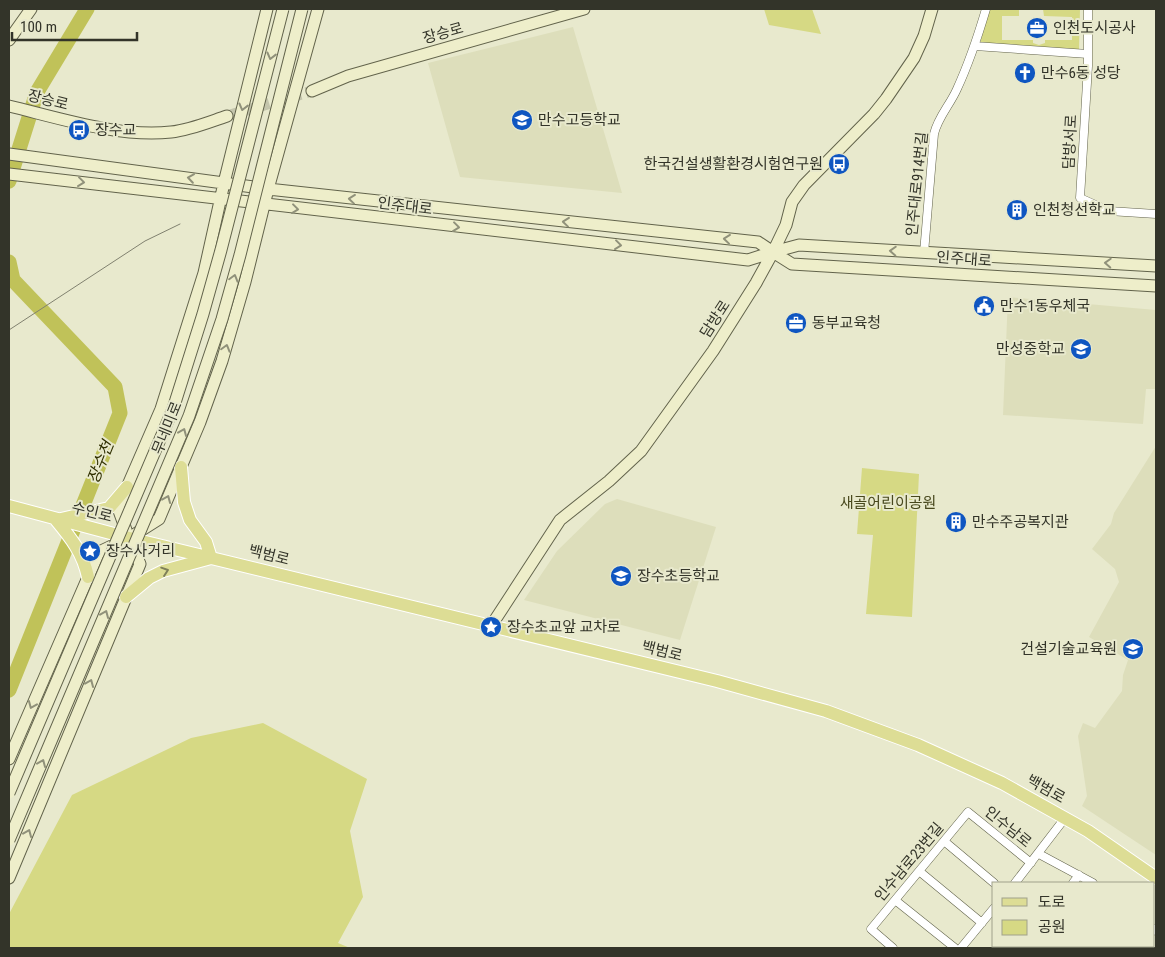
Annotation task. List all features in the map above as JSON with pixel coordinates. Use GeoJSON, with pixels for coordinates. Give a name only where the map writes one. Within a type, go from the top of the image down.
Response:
{"type":"FeatureCollection","features":[{"type":"Feature","properties":{"kind":"main road"},"geometry":{"type":"LineString","coordinates":[[9,32],[31,9]]}},
{"type":"Feature","properties":{"kind":"main road"},"geometry":{"type":"LineString","coordinates":[[9,40],[31,9]]}},
{"type":"Feature","properties":{"kind":"main road"},"geometry":{"type":"LineString","coordinates":[[9,878],[140,564],[118,508],[161,409],[204,273],[267,9]]}},
{"type":"Feature","properties":{"kind":"main road","name":"무네미로"},"geometry":{"type":"LineString","coordinates":[[9,792],[173,409],[214,277],[283,9]]}},
{"type":"Feature","properties":{"kind":"main road","name":"무네미로"},"geometry":{"type":"LineString","coordinates":[[9,840],[189,416],[222,319],[302,9]]}},
{"type":"Feature","properties":{"kind":"main road"},"geometry":{"type":"LineString","coordinates":[[9,759],[99,552],[129,538],[159,519],[200,422],[222,361],[245,282],[268,190],[318,9]]}},
{"type":"Feature","properties":{"kind":"main road","name":"장승로"},"geometry":{"type":"LineString","coordinates":[[312,91],[348,76],[584,9]]}},
{"type":"Feature","properties":{"kind":"main road","name":"담방로"},"geometry":{"type":"LineString","coordinates":[[491,626],[560,520],[609,481],[640,451],[713,351],[756,283],[773,252],[786,225],[792,202],[804,185],[874,114],[901,78],[914,58],[924,36],[932,9]]}},
{"type":"Feature","properties":{"kind":"main road","name":"장승로"},"geometry":{"type":"LineString","coordinates":[[13,106],[56,118],[117,131],[143,134],[172,132],[227,116]]}},
{"type":"Feature","properties":{"kind":"main road","name":"인주대로"},"geometry":{"type":"LineString","coordinates":[[9,154],[268,190],[758,242],[792,264],[1156,286]]}},
{"type":"Feature","properties":{"kind":"main road","name":"인주대로"},"geometry":{"type":"LineString","coordinates":[[9,174],[748,260],[798,245],[1156,266]]}},
{"type":"Feature","properties":{"kind":"main road"},"geometry":{"type":"LineString","coordinates":[[126,597],[149,578],[163,570],[212,558],[206,542],[190,520],[184,502],[181,467]]}},
{"type":"Feature","properties":{"kind":"main road"},"geometry":{"type":"LineString","coordinates":[[52,518],[109,508],[127,487]]}},
{"type":"Feature","properties":{"kind":"main road","name":"수인로"},"geometry":{"type":"LineString","coordinates":[[9,508],[129,538]]}},
{"type":"Feature","properties":{"kind":"main road"},"geometry":{"type":"LineString","coordinates":[[52,518],[78,547],[85,563],[88,577]]}},
{"type":"Feature","properties":{"kind":"main road","name":"백범로"},"geometry":{"type":"LineString","coordinates":[[129,538],[717,681],[826,711],[938,754],[1002,783],[1088,831],[1156,878]]}},
{"type":"Feature","properties":{"kind":"street","name":"인주대로914번길"},"geometry":{"type":"LineString","coordinates":[[924,253],[934,134],[937,124],[956,92],[975,46],[986,9]]}},
{"type":"Feature","properties":{"kind":"street","name":"담방서로"},"geometry":{"type":"LineString","coordinates":[[1088,9],[1088,54],[1080,198],[1109,211],[1156,214]]}},
{"type":"Feature","properties":{"kind":"street"},"geometry":{"type":"LineString","coordinates":[[975,46],[1088,54]]}},
{"type":"Feature","properties":{"kind":"street","name":"인수남로23번길"},"geometry":{"type":"LineString","coordinates":[[893,948],[871,929],[968,812]]}},
{"type":"Feature","properties":{"kind":"street","name":"인수남로"},"geometry":{"type":"LineString","coordinates":[[968,812],[1031,863]]}},
{"type":"Feature","properties":{"kind":"street"},"geometry":{"type":"LineString","coordinates":[[1015,882],[1039,854],[1065,818]]}},
{"type":"Feature","properties":{"kind":"street"},"geometry":{"type":"LineString","coordinates":[[944,841],[993,882]]}},
{"type":"Feature","properties":{"kind":"street","name":"인수남로"},"geometry":{"type":"LineString","coordinates":[[1039,854],[1091,882]]}},
{"type":"Feature","properties":{"kind":"street"},"geometry":{"type":"LineString","coordinates":[[919,871],[982,923]]}},
{"type":"Feature","properties":{"kind":"street"},"geometry":{"type":"LineString","coordinates":[[1073,882],[1079,875]]}},
{"type":"Feature","properties":{"kind":"street"},"geometry":{"type":"LineString","coordinates":[[895,900],[955,948]]}},
{"type":"Feature","properties":{"kind":"street"},"geometry":{"type":"LineString","coordinates":[[961,948],[992,910]]}},
{"type":"Feature","properties":{"kind":"shaded area","name":"만수고등학교"},"geometry":{"type":"Polygon","coordinates":[[[573,27],[622,193],[460,177],[428,63],[573,27]]]}},
{"type":"Feature","properties":{"kind":"shaded area","name":"만성중학교"},"geometry":{"type":"Polygon","coordinates":[[[1008,297],[1156,310],[1156,389],[1146,389],[1143,424],[1003,415],[1008,297]]]}},
{"type":"Feature","properties":{"kind":"shaded area","name":"건설기술교육원"},"geometry":{"type":"Polygon","coordinates":[[[1156,446],[1156,855],[1082,806],[1087,796],[1078,736],[1083,723],[1095,728],[1122,691],[1123,675],[1128,660],[1089,637],[1119,582],[1115,569],[1092,549],[1111,524],[1114,513],[1156,446]]]}},
{"type":"Feature","properties":{"kind":"shaded area","name":"장수초등학교"},"geometry":{"type":"Polygon","coordinates":[[[617,499],[716,527],[680,640],[524,600],[557,551],[605,504],[617,499]]]}},
{"type":"Feature","properties":{"kind":"green space"},"geometry":{"type":"Polygon","coordinates":[[[764,9],[812,9],[821,34],[769,25],[764,9]]]}},
{"type":"Feature","properties":{"kind":"green space"},"geometry":{"type":"Polygon","coordinates":[[[987,9],[1019,9],[1019,16],[1002,16],[1002,40],[1033,40],[1033,43],[1039,45],[1045,43],[1045,40],[1072,40],[1072,17],[1044,16],[1043,9],[1080,9],[1079,50],[980,45],[987,9]]]}},
{"type":"Feature","properties":{"kind":"green space","name":"새골어린이공원"},"geometry":{"type":"Polygon","coordinates":[[[862,468],[919,474],[912,617],[866,614],[873,535],[857,534],[862,468]]]}},
{"type":"Feature","properties":{"kind":"green space"},"geometry":{"type":"Polygon","coordinates":[[[263,723],[367,779],[350,831],[363,897],[338,943],[350,948],[9,948],[9,914],[72,795],[191,738],[263,723]]]}},
{"type":"Feature","properties":{"kind":"waterway","name":"장수천"},"geometry":{"type":"LineString","coordinates":[[9,181],[37,92],[87,9]]}},
{"type":"Feature","properties":{"kind":"waterway","name":"장수천"},"geometry":{"type":"LineString","coordinates":[[9,262],[13,280],[115,387],[120,413],[9,690]]}},
{"type":"Feature","properties":{"kind":"tunnel"},"geometry":{"type":"LineString","coordinates":[[227,116],[312,91]]}},
{"type":"Feature","properties":{"kind":"tram line"},"geometry":{"type":"LineString","coordinates":[[9,330],[145,241],[180,224]]}},
{"type":"Feature","properties":{"kind":"place","name":"인천도시공사"},"geometry":{"type":"Point","coordinates":[1037,28]}},
{"type":"Feature","properties":{"kind":"place","name":"만수6동 성당"},"geometry":{"type":"Point","coordinates":[1025,73]}},
{"type":"Feature","properties":{"kind":"place","name":"만수고등학교"},"geometry":{"type":"Point","coordinates":[522,120]}},
{"type":"Feature","properties":{"kind":"place","name":"장수교"},"geometry":{"type":"Point","coordinates":[79,130]}},
{"type":"Feature","properties":{"kind":"place","name":"한국건설생활환경시험연구원"},"geometry":{"type":"Point","coordinates":[839,164]}},
{"type":"Feature","properties":{"kind":"place","name":"인천청선학교"},"geometry":{"type":"Point","coordinates":[1017,210]}},
{"type":"Feature","properties":{"kind":"place","name":"만수1동우체국"},"geometry":{"type":"Point","coordinates":[984,306]}},
{"type":"Feature","properties":{"kind":"place","name":"동부교육청"},"geometry":{"type":"Point","coordinates":[796,323]}},
{"type":"Feature","properties":{"kind":"place","name":"만성중학교"},"geometry":{"type":"Point","coordinates":[1081,349]}},
{"type":"Feature","properties":{"kind":"place","name":"만수주공복지관"},"geometry":{"type":"Point","coordinates":[956,522]}},
{"type":"Feature","properties":{"kind":"place","name":"장수사거리"},"geometry":{"type":"Point","coordinates":[90,551]}},
{"type":"Feature","properties":{"kind":"place","name":"장수초등학교"},"geometry":{"type":"Point","coordinates":[621,576]}},
{"type":"Feature","properties":{"kind":"place","name":"장수초교앞 교차로"},"geometry":{"type":"Point","coordinates":[491,627]}},
{"type":"Feature","properties":{"kind":"place","name":"건설기술교육원"},"geometry":{"type":"Point","coordinates":[1133,649]}}]}
